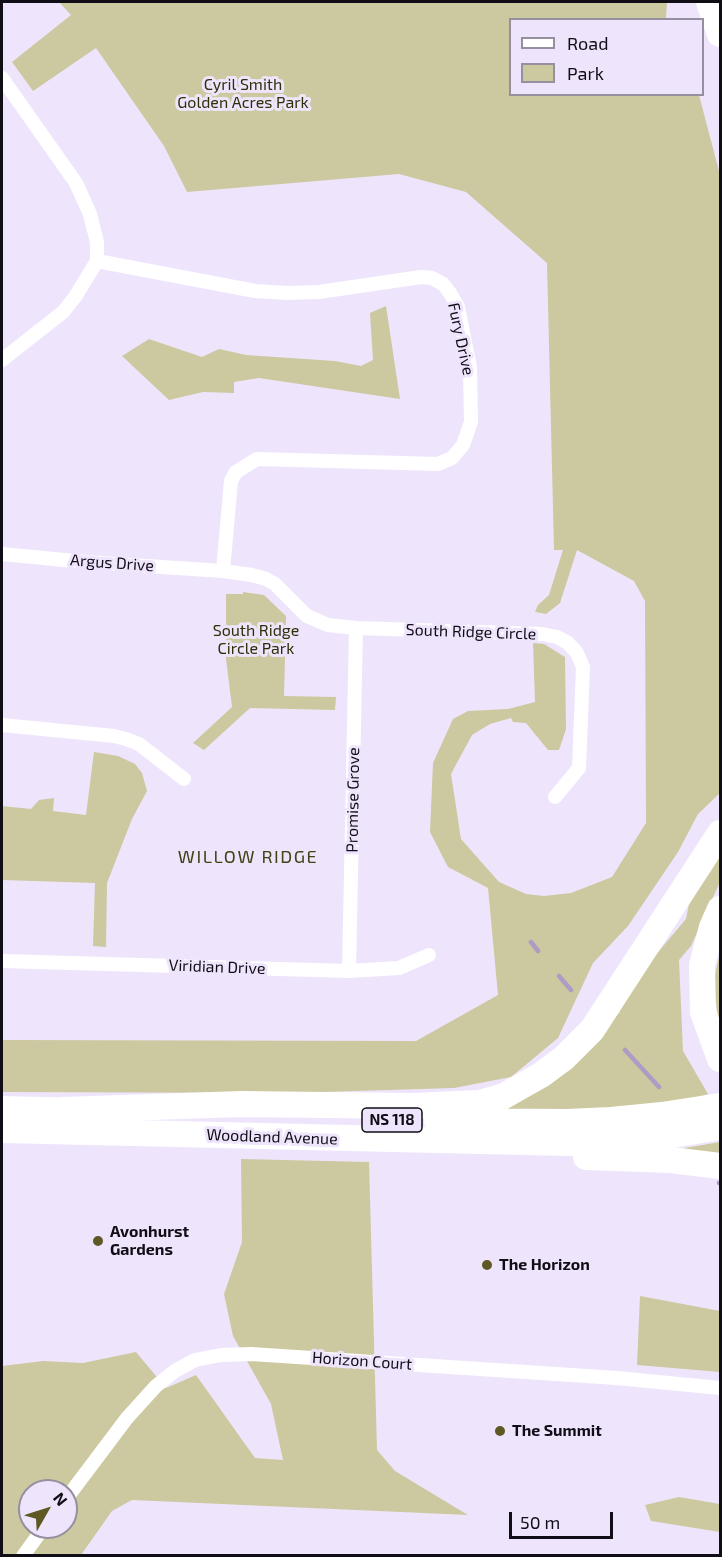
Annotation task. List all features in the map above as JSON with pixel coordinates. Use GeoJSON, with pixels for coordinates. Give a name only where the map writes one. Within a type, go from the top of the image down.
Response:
{"type":"FeatureCollection","features":[{"type":"Feature","properties":{"kind":"highway"},"geometry":{"type":"LineString","coordinates":[[709,2],[720,34]]}},
{"type":"Feature","properties":{"kind":"highway"},"geometry":{"type":"LineString","coordinates":[[63,1110],[241,1104],[413,1106],[480,1103],[504,1096],[549,1070],[592,1030],[720,833]]}},
{"type":"Feature","properties":{"kind":"highway"},"geometry":{"type":"LineString","coordinates":[[719,1057],[703,1012],[702,965],[712,927],[720,909]]}},
{"type":"Feature","properties":{"kind":"highway","name":"Woodland Avenue"},"geometry":{"type":"LineString","coordinates":[[2,1109],[567,1122],[662,1115],[720,1106]]}},
{"type":"Feature","properties":{"kind":"highway","name":"Woodland Avenue"},"geometry":{"type":"LineString","coordinates":[[2,1130],[568,1143],[666,1137],[720,1127]]}},
{"type":"Feature","properties":{"kind":"highway"},"geometry":{"type":"LineString","coordinates":[[416,1140],[491,1154],[671,1160],[720,1166]]}},
{"type":"Feature","properties":{"kind":"street"},"geometry":{"type":"LineString","coordinates":[[2,78],[76,183],[90,214],[97,242],[97,261],[63,312],[2,360]]}},
{"type":"Feature","properties":{"kind":"street","name":"Fury Drive"},"geometry":{"type":"LineString","coordinates":[[97,261],[255,291],[287,293],[319,292],[421,277],[432,278],[443,284],[458,307],[470,367],[471,422],[468,436],[458,452],[452,458],[438,464],[256,459],[236,472],[231,481],[223,571]]}},
{"type":"Feature","properties":{"kind":"street","name":"Argus Drive"},"geometry":{"type":"LineString","coordinates":[[2,554],[223,571]]}},
{"type":"Feature","properties":{"kind":"street","name":"South Ridge Circle"},"geometry":{"type":"LineString","coordinates":[[223,571],[266,579],[275,584],[307,616],[328,625],[356,628],[542,634],[557,637],[568,643],[577,654],[583,667],[579,768],[555,797]]}},
{"type":"Feature","properties":{"kind":"street","name":"Promise Grove"},"geometry":{"type":"LineString","coordinates":[[349,971],[356,628]]}},
{"type":"Feature","properties":{"kind":"street"},"geometry":{"type":"LineString","coordinates":[[2,725],[126,739],[139,744],[184,779]]}},
{"type":"Feature","properties":{"kind":"street","name":"Viridian Drive"},"geometry":{"type":"LineString","coordinates":[[2,961],[349,971],[399,968],[429,955]]}},
{"type":"Feature","properties":{"kind":"street","name":"Horizon Court"},"geometry":{"type":"LineString","coordinates":[[78,1483],[127,1418],[156,1386],[175,1371],[195,1360],[220,1355],[252,1354],[607,1377],[720,1388]]}},
{"type":"Feature","properties":{"kind":"street"},"geometry":{"type":"LineString","coordinates":[[23,1556],[35,1539]]}},
{"type":"Feature","properties":{"kind":"green space","name":"Cyril Smith Golden Acres Park"},"geometry":{"type":"Polygon","coordinates":[[[59,2],[667,2],[666,18],[509,18],[509,96],[699,96],[720,175],[720,793],[698,814],[678,852],[628,926],[593,963],[558,1038],[511,1077],[454,1088],[289,1093],[2,1092],[2,1040],[416,1041],[498,995],[488,888],[448,867],[430,832],[433,763],[453,719],[468,711],[508,709],[535,702],[533,643],[544,644],[565,657],[566,729],[559,750],[548,750],[526,723],[513,722],[511,718],[490,724],[472,735],[451,774],[461,839],[499,882],[526,894],[544,896],[571,893],[612,877],[646,823],[645,601],[634,581],[577,550],[560,603],[546,614],[535,612],[538,605],[549,595],[563,550],[554,550],[547,263],[466,192],[399,174],[187,192],[164,146],[96,48],[33,91],[12,62],[71,15],[59,2]]]}},
{"type":"Feature","properties":{"kind":"green space"},"geometry":{"type":"Polygon","coordinates":[[[386,306],[400,399],[259,378],[234,382],[234,393],[203,392],[169,400],[122,356],[149,339],[202,357],[219,349],[246,355],[335,361],[361,366],[373,360],[370,313],[386,306]]]}},
{"type":"Feature","properties":{"kind":"green space","name":"South Ridge Circle Park"},"geometry":{"type":"Polygon","coordinates":[[[243,592],[264,595],[286,616],[284,696],[336,697],[335,710],[250,708],[204,750],[193,743],[232,707],[226,659],[226,594],[243,594],[243,592]]]}},
{"type":"Feature","properties":{"kind":"green space"},"geometry":{"type":"Polygon","coordinates":[[[94,752],[118,756],[135,764],[142,773],[147,791],[132,819],[107,883],[106,947],[93,946],[95,883],[2,880],[2,806],[31,809],[39,800],[54,798],[53,811],[86,815],[94,752]]]}},
{"type":"Feature","properties":{"kind":"green space"},"geometry":{"type":"Polygon","coordinates":[[[720,850],[720,882],[691,946],[679,960],[683,1051],[708,1094],[650,1108],[503,1113],[620,1012],[616,1002],[686,919],[692,889],[720,850]]]}},
{"type":"Feature","properties":{"kind":"green space"},"geometry":{"type":"Polygon","coordinates":[[[720,953],[720,1030],[713,983],[720,953]]]}},
{"type":"Feature","properties":{"kind":"green space"},"geometry":{"type":"Polygon","coordinates":[[[720,1142],[720,1157],[679,1149],[720,1142]]]}},
{"type":"Feature","properties":{"kind":"green space"},"geometry":{"type":"Polygon","coordinates":[[[241,1159],[369,1162],[377,1450],[395,1471],[468,1515],[132,1500],[112,1511],[81,1555],[2,1555],[2,1366],[43,1361],[83,1363],[136,1352],[166,1388],[196,1375],[255,1458],[283,1460],[271,1404],[233,1336],[224,1294],[242,1242],[241,1159]]]}},
{"type":"Feature","properties":{"kind":"green space"},"geometry":{"type":"Polygon","coordinates":[[[640,1296],[720,1311],[720,1372],[637,1365],[640,1296]]]}},
{"type":"Feature","properties":{"kind":"green space"},"geometry":{"type":"Polygon","coordinates":[[[679,1497],[720,1504],[720,1532],[651,1521],[645,1505],[679,1497]]]}},
{"type":"Feature","properties":{"kind":"waterway"},"geometry":{"type":"LineString","coordinates":[[531,942],[538,951]]}},
{"type":"Feature","properties":{"kind":"waterway"},"geometry":{"type":"LineString","coordinates":[[559,976],[571,990]]}},
{"type":"Feature","properties":{"kind":"waterway"},"geometry":{"type":"LineString","coordinates":[[625,1050],[659,1087]]}},
{"type":"Feature","properties":{"kind":"place","name":"Avonhurst Gardens"},"geometry":{"type":"Point","coordinates":[98,1241]}},
{"type":"Feature","properties":{"kind":"place","name":"The Horizon"},"geometry":{"type":"Point","coordinates":[487,1265]}},
{"type":"Feature","properties":{"kind":"place","name":"The Summit"},"geometry":{"type":"Point","coordinates":[500,1431]}},
{"type":"Feature","properties":{"kind":"district","name":"WILLOW RIDGE"},"geometry":{"type":"Point","coordinates":[248,857]}}]}
